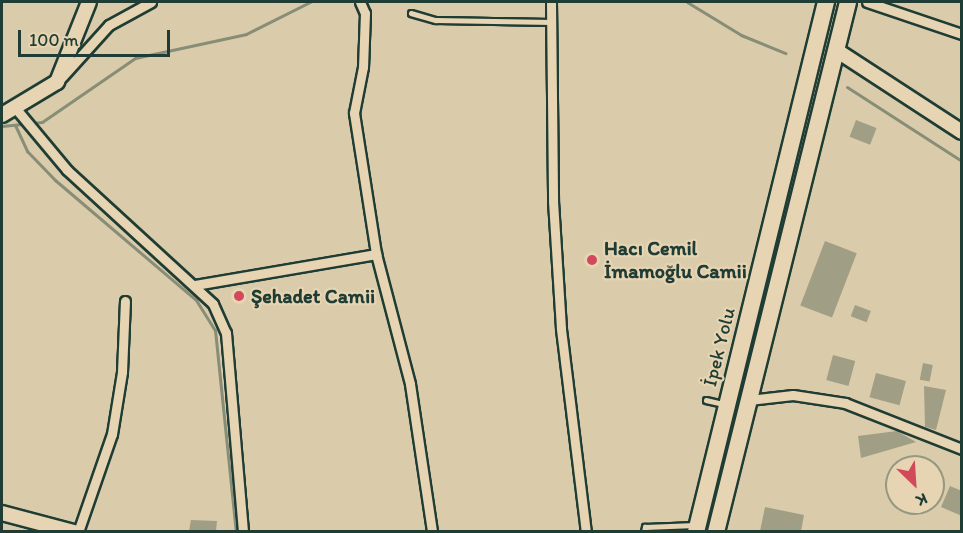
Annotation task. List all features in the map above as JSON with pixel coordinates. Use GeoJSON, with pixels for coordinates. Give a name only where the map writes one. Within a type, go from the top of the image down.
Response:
{"type":"FeatureCollection","features":[{"type":"Feature","properties":{"kind":"highway"},"geometry":{"type":"LineString","coordinates":[[716,531],[848,2]]}},
{"type":"Feature","properties":{"kind":"highway","name":"İpek Yolu"},"geometry":{"type":"LineString","coordinates":[[697,528],[812,57],[822,3]]}},
{"type":"Feature","properties":{"kind":"street"},"geometry":{"type":"LineString","coordinates":[[57,82],[89,2]]}},
{"type":"Feature","properties":{"kind":"street"},"geometry":{"type":"LineString","coordinates":[[2,115],[18,112],[57,82],[109,25],[151,2]]}},
{"type":"Feature","properties":{"kind":"street"},"geometry":{"type":"LineString","coordinates":[[360,2],[365,13],[363,67],[354,113],[376,254],[410,384],[432,531]]}},
{"type":"Feature","properties":{"kind":"street"},"geometry":{"type":"LineString","coordinates":[[551,2],[553,201],[561,328],[586,531]]}},
{"type":"Feature","properties":{"kind":"street"},"geometry":{"type":"LineString","coordinates":[[867,2],[962,34]]}},
{"type":"Feature","properties":{"kind":"street"},"geometry":{"type":"LineString","coordinates":[[835,56],[962,132]]}},
{"type":"Feature","properties":{"kind":"street"},"geometry":{"type":"LineString","coordinates":[[18,112],[66,171],[195,285],[213,304],[226,333],[243,531]]}},
{"type":"Feature","properties":{"kind":"street"},"geometry":{"type":"LineString","coordinates":[[195,285],[376,254]]}},
{"type":"Feature","properties":{"kind":"street"},"geometry":{"type":"LineString","coordinates":[[2,513],[76,531],[112,434],[122,372],[125,301]]}},
{"type":"Feature","properties":{"kind":"street"},"geometry":{"type":"LineString","coordinates":[[749,399],[794,395],[845,403],[962,449]]}},
{"type":"Feature","properties":{"kind":"lane"},"geometry":{"type":"LineString","coordinates":[[411,13],[436,20],[551,22]]}},
{"type":"Feature","properties":{"kind":"lane"},"geometry":{"type":"LineString","coordinates":[[706,400],[726,404]]}},
{"type":"Feature","properties":{"kind":"lane"},"geometry":{"type":"LineString","coordinates":[[644,531],[645,527],[697,528]]}},
{"type":"Feature","properties":{"kind":"building"},"geometry":{"type":"Polygon","coordinates":[[[856,120],[877,128],[870,145],[850,137],[856,120]]]}},
{"type":"Feature","properties":{"kind":"building"},"geometry":{"type":"Polygon","coordinates":[[[825,241],[857,253],[832,318],[800,305],[825,241]]]}},
{"type":"Feature","properties":{"kind":"building"},"geometry":{"type":"Polygon","coordinates":[[[855,305],[871,311],[867,322],[851,316],[855,305]]]}},
{"type":"Feature","properties":{"kind":"building"},"geometry":{"type":"Polygon","coordinates":[[[833,355],[855,361],[848,386],[826,380],[833,355]]]}},
{"type":"Feature","properties":{"kind":"building"},"geometry":{"type":"Polygon","coordinates":[[[923,363],[933,365],[930,382],[920,380],[923,363]]]}},
{"type":"Feature","properties":{"kind":"building"},"geometry":{"type":"Polygon","coordinates":[[[876,373],[906,381],[899,405],[870,397],[876,373]]]}},
{"type":"Feature","properties":{"kind":"building"},"geometry":{"type":"Polygon","coordinates":[[[924,386],[946,390],[936,430],[925,427],[924,386]]]}},
{"type":"Feature","properties":{"kind":"building"},"geometry":{"type":"Polygon","coordinates":[[[897,431],[916,442],[861,458],[858,436],[897,431]]]}},
{"type":"Feature","properties":{"kind":"building"},"geometry":{"type":"Polygon","coordinates":[[[950,486],[962,491],[962,516],[945,509],[945,498],[950,486]]]}},
{"type":"Feature","properties":{"kind":"building"},"geometry":{"type":"Polygon","coordinates":[[[765,507],[804,515],[801,531],[760,531],[765,507]]]}},
{"type":"Feature","properties":{"kind":"building"},"geometry":{"type":"Polygon","coordinates":[[[191,520],[217,521],[216,531],[189,531],[191,520]]]}},
{"type":"Feature","properties":{"kind":"waterway"},"geometry":{"type":"LineString","coordinates":[[2,126],[42,122],[135,58],[246,34],[310,2]]}},
{"type":"Feature","properties":{"kind":"waterway"},"geometry":{"type":"LineString","coordinates":[[687,2],[741,35],[785,53]]}},
{"type":"Feature","properties":{"kind":"waterway"},"geometry":{"type":"LineString","coordinates":[[847,87],[962,161]]}},
{"type":"Feature","properties":{"kind":"waterway"},"geometry":{"type":"LineString","coordinates":[[15,125],[27,151],[55,180],[196,300],[215,330],[236,532]]}},
{"type":"Feature","properties":{"kind":"place","name":"Hacı Cemil İmamoğlu Camii"},"geometry":{"type":"Point","coordinates":[592,260]}},
{"type":"Feature","properties":{"kind":"place","name":"Şehadet Camii"},"geometry":{"type":"Point","coordinates":[239,296]}}]}
